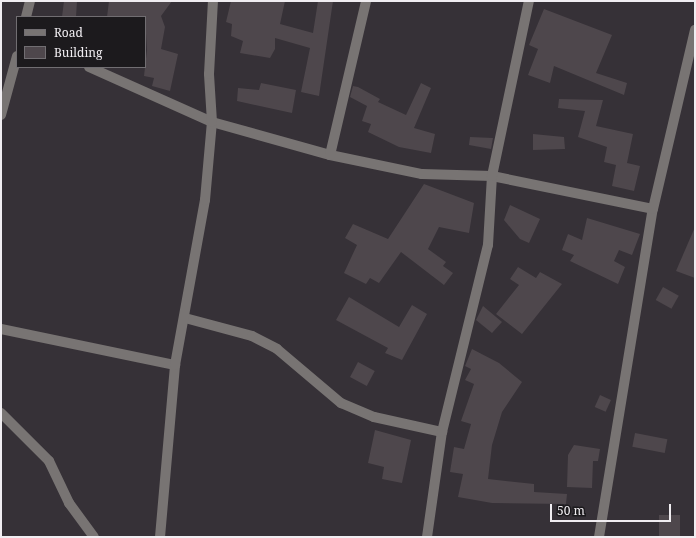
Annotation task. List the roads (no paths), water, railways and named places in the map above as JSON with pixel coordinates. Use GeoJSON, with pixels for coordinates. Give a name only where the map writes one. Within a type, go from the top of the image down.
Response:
{"type":"FeatureCollection","features":[{"type":"Feature","properties":{"kind":"street"},"geometry":{"type":"LineString","coordinates":[[26,16],[30,1]]}},
{"type":"Feature","properties":{"kind":"street"},"geometry":{"type":"LineString","coordinates":[[160,537],[175,365],[185,318],[205,200],[212,122],[209,74],[213,1]]}},
{"type":"Feature","properties":{"kind":"street"},"geometry":{"type":"LineString","coordinates":[[330,155],[366,1]]}},
{"type":"Feature","properties":{"kind":"street"},"geometry":{"type":"LineString","coordinates":[[427,537],[442,432],[488,245],[492,176],[529,1]]}},
{"type":"Feature","properties":{"kind":"street"},"geometry":{"type":"LineString","coordinates":[[599,537],[653,209],[695,30]]}},
{"type":"Feature","properties":{"kind":"street"},"geometry":{"type":"LineString","coordinates":[[1,115],[16,60]]}},
{"type":"Feature","properties":{"kind":"street"},"geometry":{"type":"LineString","coordinates":[[91,68],[212,122],[330,155],[422,174],[492,176],[653,209]]}},
{"type":"Feature","properties":{"kind":"street"},"geometry":{"type":"LineString","coordinates":[[185,318],[252,336],[277,348],[341,403],[374,417],[442,432]]}},
{"type":"Feature","properties":{"kind":"street"},"geometry":{"type":"LineString","coordinates":[[1,329],[175,365]]}},
{"type":"Feature","properties":{"kind":"street"},"geometry":{"type":"LineString","coordinates":[[1,413],[48,461],[80,520],[94,537]]}}]}
